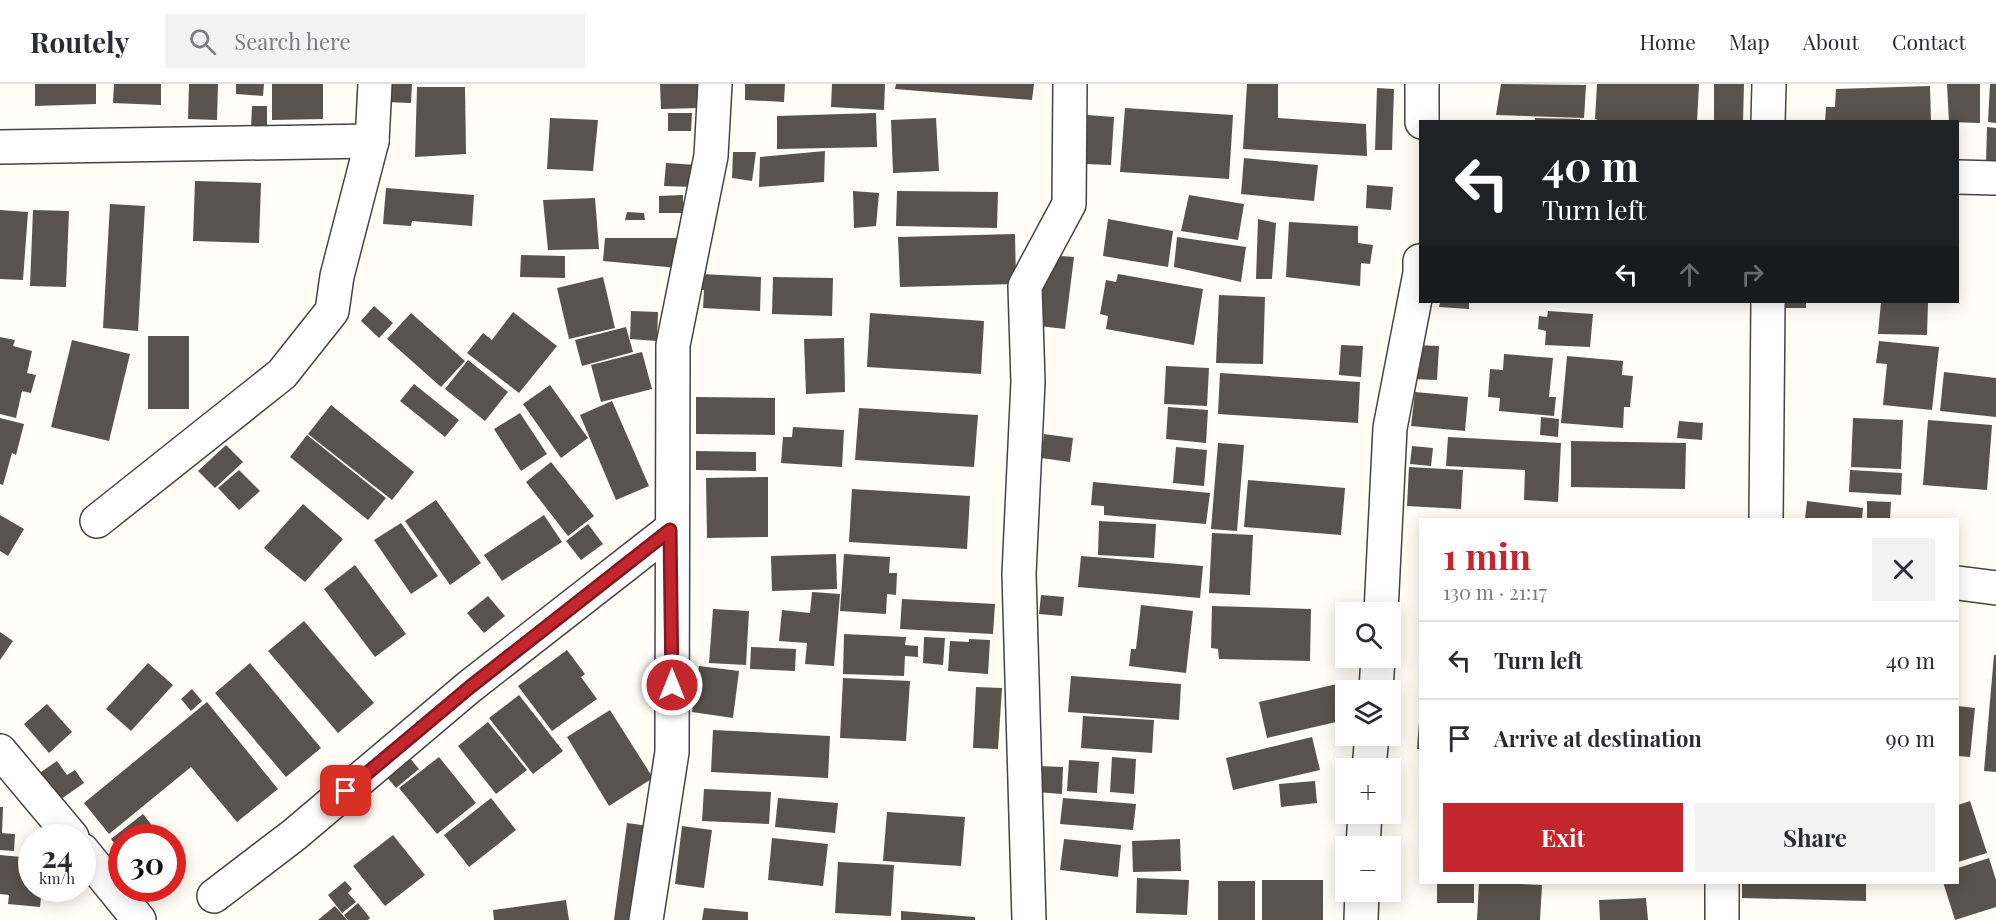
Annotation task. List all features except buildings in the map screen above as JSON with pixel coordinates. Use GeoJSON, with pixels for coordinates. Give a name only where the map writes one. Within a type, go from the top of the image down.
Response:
{"type":"FeatureCollection","features":[{"type":"Feature","properties":{"kind":"street"},"geometry":{"type":"LineString","coordinates":[[97,520],[282,374],[332,311],[337,276],[372,141],[375,84]]}},
{"type":"Feature","properties":{"kind":"street"},"geometry":{"type":"LineString","coordinates":[[646,920],[672,752],[670,530],[673,345],[711,156],[715,84]]}},
{"type":"Feature","properties":{"kind":"street"},"geometry":{"type":"LineString","coordinates":[[1029,920],[1018,574],[1028,382],[1025,285],[1069,204],[1070,84]]}},
{"type":"Feature","properties":{"kind":"street"},"geometry":{"type":"LineString","coordinates":[[1422,84],[1422,120]]}},
{"type":"Feature","properties":{"kind":"street"},"geometry":{"type":"LineString","coordinates":[[1768,120],[1769,84]]}},
{"type":"Feature","properties":{"kind":"street"},"geometry":{"type":"LineString","coordinates":[[0,147],[372,141]]}},
{"type":"Feature","properties":{"kind":"street"},"geometry":{"type":"LineString","coordinates":[[1959,177],[1996,178]]}},
{"type":"Feature","properties":{"kind":"street"},"geometry":{"type":"LineString","coordinates":[[1381,602],[1390,428],[1419,267]]}},
{"type":"Feature","properties":{"kind":"street"},"geometry":{"type":"LineString","coordinates":[[1766,518],[1768,303]]}},
{"type":"Feature","properties":{"kind":"street"},"geometry":{"type":"LineString","coordinates":[[214,896],[294,835],[470,687],[670,530]]}},
{"type":"Feature","properties":{"kind":"street"},"geometry":{"type":"LineString","coordinates":[[1959,583],[1996,588]]}},
{"type":"Feature","properties":{"kind":"street"},"geometry":{"type":"LineString","coordinates":[[0,751],[61,824]]}},
{"type":"Feature","properties":{"kind":"street"},"geometry":{"type":"LineString","coordinates":[[96,867],[139,920]]}},
{"type":"Feature","properties":{"kind":"street"},"geometry":{"type":"LineString","coordinates":[[1722,884],[1722,920]]}},
{"type":"Feature","properties":{"kind":"street"},"geometry":{"type":"LineString","coordinates":[[1361,920],[1362,902]]}},
{"type":"Feature","properties":{"kind":"route"},"geometry":{"type":"LineString","coordinates":[[346,791],[470,687],[670,530],[672,685]]}}]}
